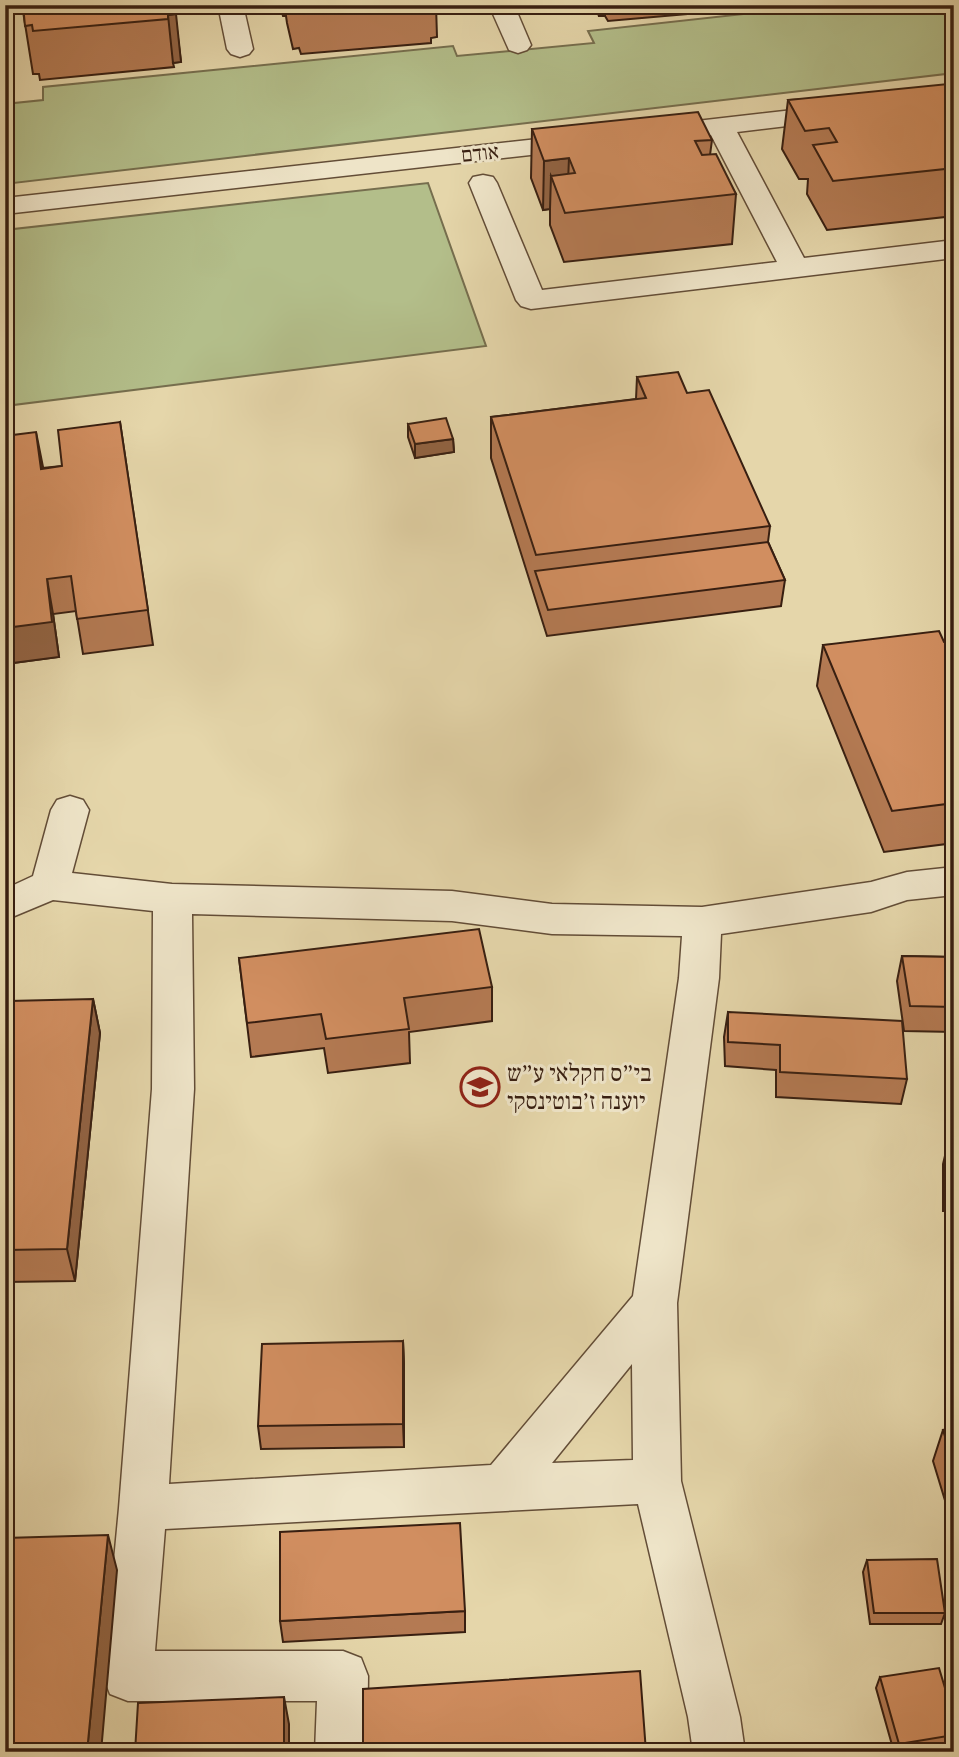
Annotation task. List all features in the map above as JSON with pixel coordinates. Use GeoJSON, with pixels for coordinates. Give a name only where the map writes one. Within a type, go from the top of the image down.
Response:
{"type":"FeatureCollection","features":[{"type":"Feature","properties":{"kind":"street"},"geometry":{"type":"LineString","coordinates":[[230,5],[240,49]]}},
{"type":"Feature","properties":{"kind":"street"},"geometry":{"type":"LineString","coordinates":[[501,5],[518,45]]}},
{"type":"Feature","properties":{"kind":"street","name":"אודם"},"geometry":{"type":"LineString","coordinates":[[5,206],[858,111]]}},
{"type":"Feature","properties":{"kind":"street"},"geometry":{"type":"LineString","coordinates":[[720,126],[795,268]]}},
{"type":"Feature","properties":{"kind":"street"},"geometry":{"type":"LineString","coordinates":[[483,183],[531,300],[954,249]]}},
{"type":"Feature","properties":{"kind":"street"},"geometry":{"type":"LineString","coordinates":[[50,885],[69,810]]}},
{"type":"Feature","properties":{"kind":"street"},"geometry":{"type":"LineString","coordinates":[[5,905],[50,885],[172,899],[452,906],[552,919],[702,922],[871,897],[907,887],[954,881]]}},
{"type":"Feature","properties":{"kind":"street"},"geometry":{"type":"LineString","coordinates":[[172,899],[173,1089],[143,1508],[128,1676],[343,1676],[341,1752]]}},
{"type":"Feature","properties":{"kind":"street"},"geometry":{"type":"LineString","coordinates":[[702,922],[699,978],[654,1303],[657,1481],[714,1717],[719,1752]]}},
{"type":"Feature","properties":{"kind":"street"},"geometry":{"type":"LineString","coordinates":[[503,1487],[654,1303]]}},
{"type":"Feature","properties":{"kind":"street"},"geometry":{"type":"LineString","coordinates":[[143,1508],[657,1481]]}},
{"type":"Feature","properties":{"kind":"green space"},"geometry":{"type":"Polygon","coordinates":[[[826,5],[954,5],[954,73],[5,184],[5,104],[43,100],[43,87],[453,46],[457,56],[594,43],[588,31],[826,5]]]}},
{"type":"Feature","properties":{"kind":"green space"},"geometry":{"type":"Polygon","coordinates":[[[428,183],[486,346],[5,406],[5,230],[428,183]]]}},
{"type":"Feature","properties":{"kind":"building"},"geometry":{"type":"Polygon","coordinates":[[[23,5],[174,5],[176,14],[168,15],[168,19],[33,31],[32,25],[25,26],[23,5]]]}},
{"type":"Feature","properties":{"kind":"building"},"geometry":{"type":"Polygon","coordinates":[[[948,84],[954,92],[954,111],[950,112],[954,118],[954,168],[833,181],[813,145],[837,142],[829,128],[805,131],[788,100],[948,84]]]}},
{"type":"Feature","properties":{"kind":"building"},"geometry":{"type":"Polygon","coordinates":[[[698,112],[712,140],[695,141],[702,155],[716,154],[736,194],[565,213],[551,176],[575,173],[569,158],[544,161],[532,129],[698,112]]]}},
{"type":"Feature","properties":{"kind":"building"},"geometry":{"type":"Polygon","coordinates":[[[678,372],[687,393],[709,390],[770,526],[536,555],[491,417],[646,398],[637,377],[678,372]]]}},
{"type":"Feature","properties":{"kind":"building"},"geometry":{"type":"Polygon","coordinates":[[[446,418],[453,439],[415,444],[408,424],[446,418]]]}},
{"type":"Feature","properties":{"kind":"building"},"geometry":{"type":"Polygon","coordinates":[[[120,422],[148,610],[77,619],[71,576],[47,579],[52,622],[5,628],[5,436],[36,432],[41,469],[62,466],[58,430],[120,422]]]}},
{"type":"Feature","properties":{"kind":"building"},"geometry":{"type":"Polygon","coordinates":[[[768,542],[785,580],[548,610],[535,571],[768,542]]]}},
{"type":"Feature","properties":{"kind":"building"},"geometry":{"type":"Polygon","coordinates":[[[939,631],[944,642],[954,641],[954,803],[892,811],[823,645],[939,631]]]}},
{"type":"Feature","properties":{"kind":"building"},"geometry":{"type":"Polygon","coordinates":[[[479,929],[492,987],[404,998],[409,1029],[326,1039],[321,1014],[247,1023],[239,958],[479,929]]]}},
{"type":"Feature","properties":{"kind":"building"},"geometry":{"type":"Polygon","coordinates":[[[902,956],[954,957],[954,1007],[910,1006],[902,956]]]}},
{"type":"Feature","properties":{"kind":"building"},"geometry":{"type":"Polygon","coordinates":[[[93,999],[67,1249],[5,1250],[5,1030],[9,1001],[93,999]]]}},
{"type":"Feature","properties":{"kind":"building"},"geometry":{"type":"Polygon","coordinates":[[[728,1012],[902,1021],[907,1079],[780,1072],[780,1045],[728,1042],[728,1012]]]}},
{"type":"Feature","properties":{"kind":"building"},"geometry":{"type":"Polygon","coordinates":[[[949,1139],[954,1140],[954,1187],[950,1186],[949,1139]]]}},
{"type":"Feature","properties":{"kind":"building"},"geometry":{"type":"Polygon","coordinates":[[[403,1341],[403,1424],[258,1426],[262,1344],[403,1341]]]}},
{"type":"Feature","properties":{"kind":"building"},"geometry":{"type":"Polygon","coordinates":[[[954,1429],[954,1466],[943,1430],[954,1429]]]}},
{"type":"Feature","properties":{"kind":"building"},"geometry":{"type":"Polygon","coordinates":[[[460,1523],[465,1611],[280,1621],[280,1532],[460,1523]]]}},
{"type":"Feature","properties":{"kind":"building"},"geometry":{"type":"Polygon","coordinates":[[[108,1535],[87,1752],[5,1752],[5,1538],[108,1535]]]}},
{"type":"Feature","properties":{"kind":"building"},"geometry":{"type":"Polygon","coordinates":[[[937,1559],[945,1613],[874,1613],[867,1560],[937,1559]]]}},
{"type":"Feature","properties":{"kind":"building"},"geometry":{"type":"Polygon","coordinates":[[[939,1668],[954,1718],[954,1735],[899,1744],[880,1677],[939,1668]]]}},
{"type":"Feature","properties":{"kind":"building"},"geometry":{"type":"Polygon","coordinates":[[[640,1671],[646,1752],[363,1752],[363,1689],[640,1671]]]}},
{"type":"Feature","properties":{"kind":"building"},"geometry":{"type":"Polygon","coordinates":[[[284,1697],[284,1752],[135,1752],[138,1703],[284,1697]]]}},
{"type":"Feature","properties":{"kind":"place","name":"בי\"ס חקלאי ע\"ש יוענה ז'בוטינסקי"},"geometry":{"type":"Point","coordinates":[480,1087]}}]}
